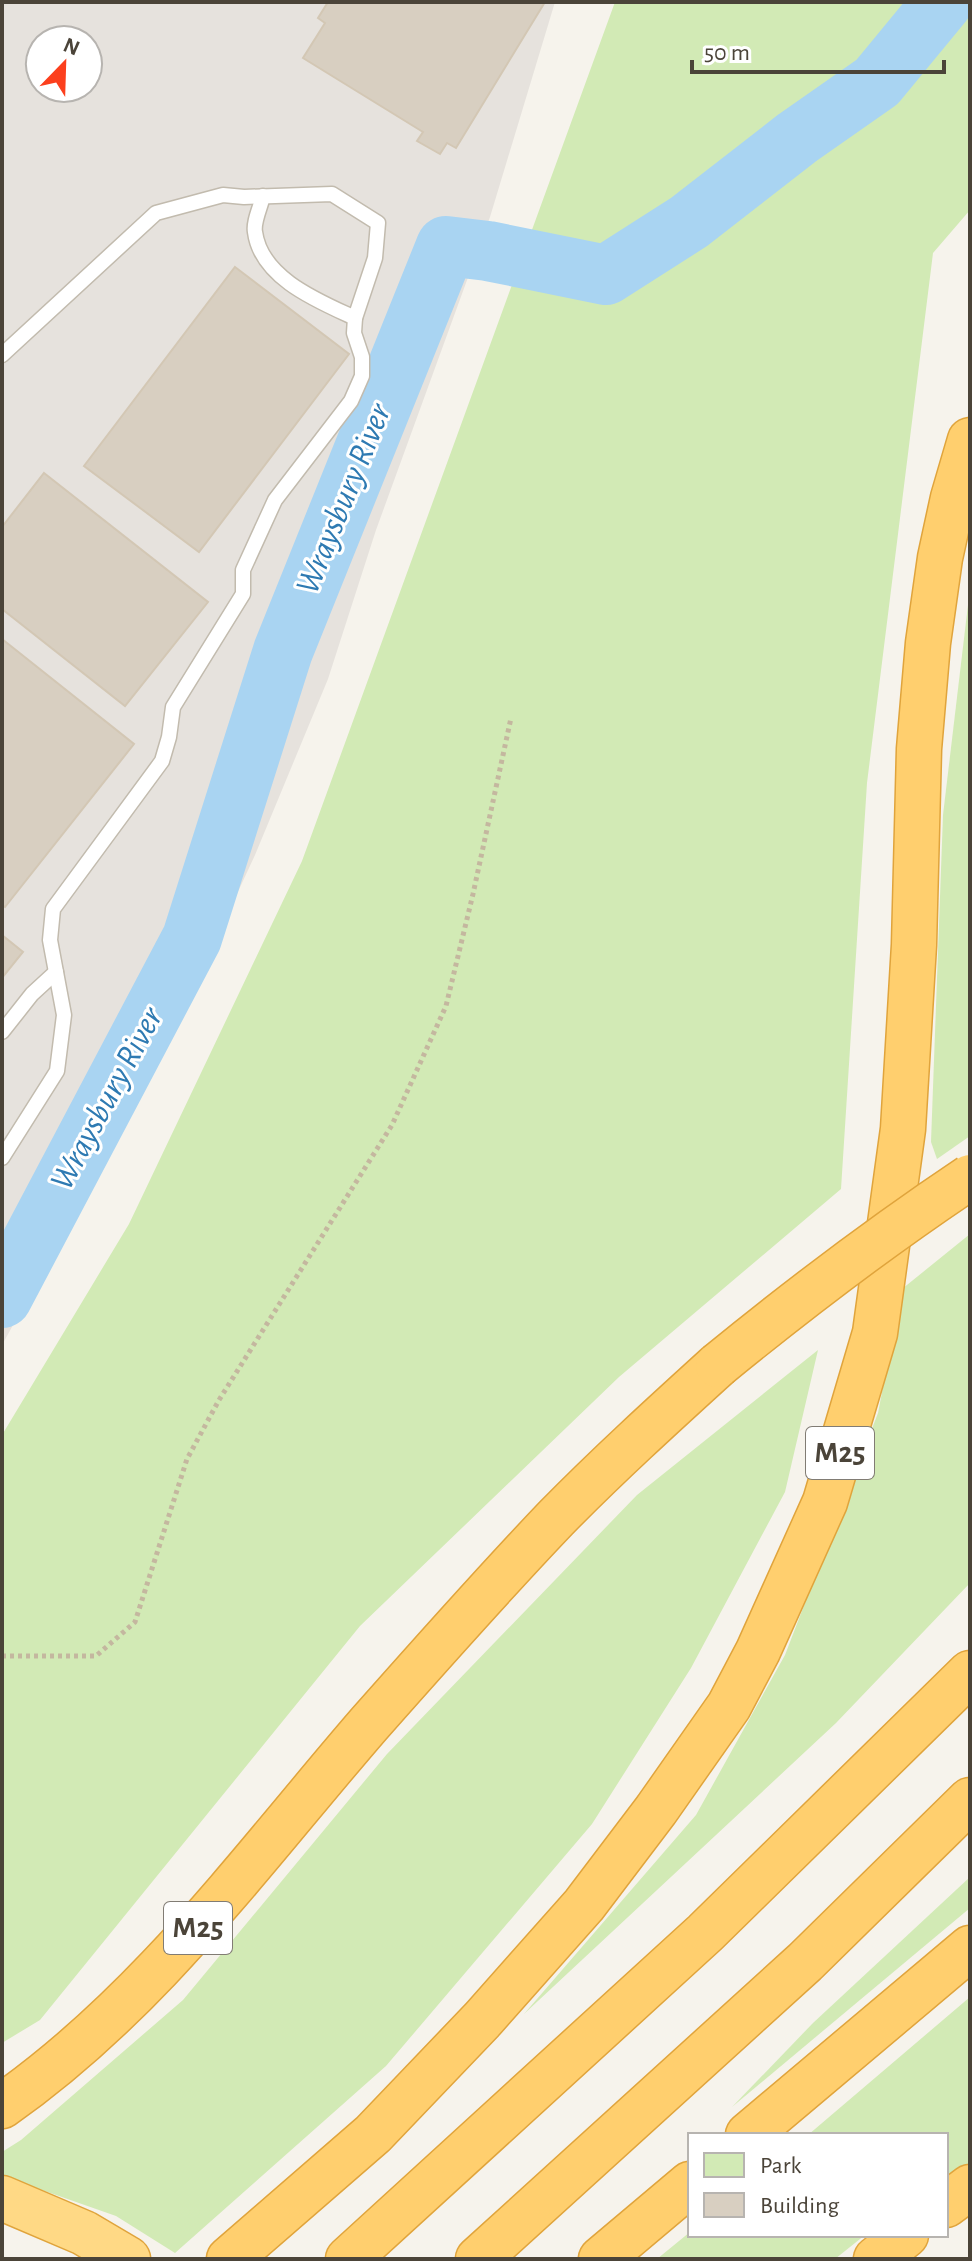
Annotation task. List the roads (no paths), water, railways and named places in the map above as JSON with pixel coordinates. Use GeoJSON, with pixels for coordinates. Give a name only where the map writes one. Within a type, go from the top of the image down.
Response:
{"type":"FeatureCollection","features":[{"type":"Feature","properties":{"kind":"highway","name":"M25"},"geometry":{"type":"LineString","coordinates":[[229,2259],[373,2134],[482,2020],[584,1905],[729,1706],[776,1613],[825,1502],[875,1333],[903,1129],[914,945],[919,749],[928,643],[940,558],[970,440]]}},
{"type":"Feature","properties":{"kind":"highway","name":"M25"},"geometry":{"type":"LineString","coordinates":[[2,2106],[84,2043],[146,1982],[200,1925],[379,1713],[556,1519],[648,1427],[718,1365],[876,1241],[970,1177]]}},
{"type":"Feature","properties":{"kind":"highway"},"geometry":{"type":"LineString","coordinates":[[348,2259],[705,1933],[970,1673]]}},
{"type":"Feature","properties":{"kind":"highway"},"geometry":{"type":"LineString","coordinates":[[478,2259],[805,1962],[970,1800]]}},
{"type":"Feature","properties":{"kind":"highway"},"geometry":{"type":"LineString","coordinates":[[750,2133],[970,1948]]}},
{"type":"Feature","properties":{"kind":"highway"},"geometry":{"type":"LineString","coordinates":[[601,2259],[688,2186]]}},
{"type":"Feature","properties":{"kind":"highway"},"geometry":{"type":"LineString","coordinates":[[948,2204],[970,2187]]}},
{"type":"Feature","properties":{"kind":"highway"},"geometry":{"type":"LineString","coordinates":[[2,2198],[84,2233],[128,2259]]}},
{"type":"Feature","properties":{"kind":"highway"},"geometry":{"type":"LineString","coordinates":[[876,2259],[904,2237]]}},
{"type":"Feature","properties":{"kind":"lane"},"geometry":{"type":"LineString","coordinates":[[2,355],[156,213],[223,195],[332,194],[378,223],[375,258],[355,318],[354,333],[362,357],[362,376],[351,401],[275,500],[243,570],[243,594],[173,707],[162,761],[53,909],[50,940],[64,1015],[57,1071],[2,1158]]}},
{"type":"Feature","properties":{"kind":"lane"},"geometry":{"type":"LineString","coordinates":[[263,196],[254,231],[268,265],[313,299],[355,318]]}},
{"type":"Feature","properties":{"kind":"lane"},"geometry":{"type":"LineString","coordinates":[[2,1032],[32,994],[56,972]]}},
{"type":"Feature","properties":{"kind":"waterway","name":"Wraysbury River"},"geometry":{"type":"LineString","coordinates":[[2,1298],[192,938],[283,651],[446,246],[488,251],[606,275],[689,222],[797,138],[877,82],[943,2]]}}]}
